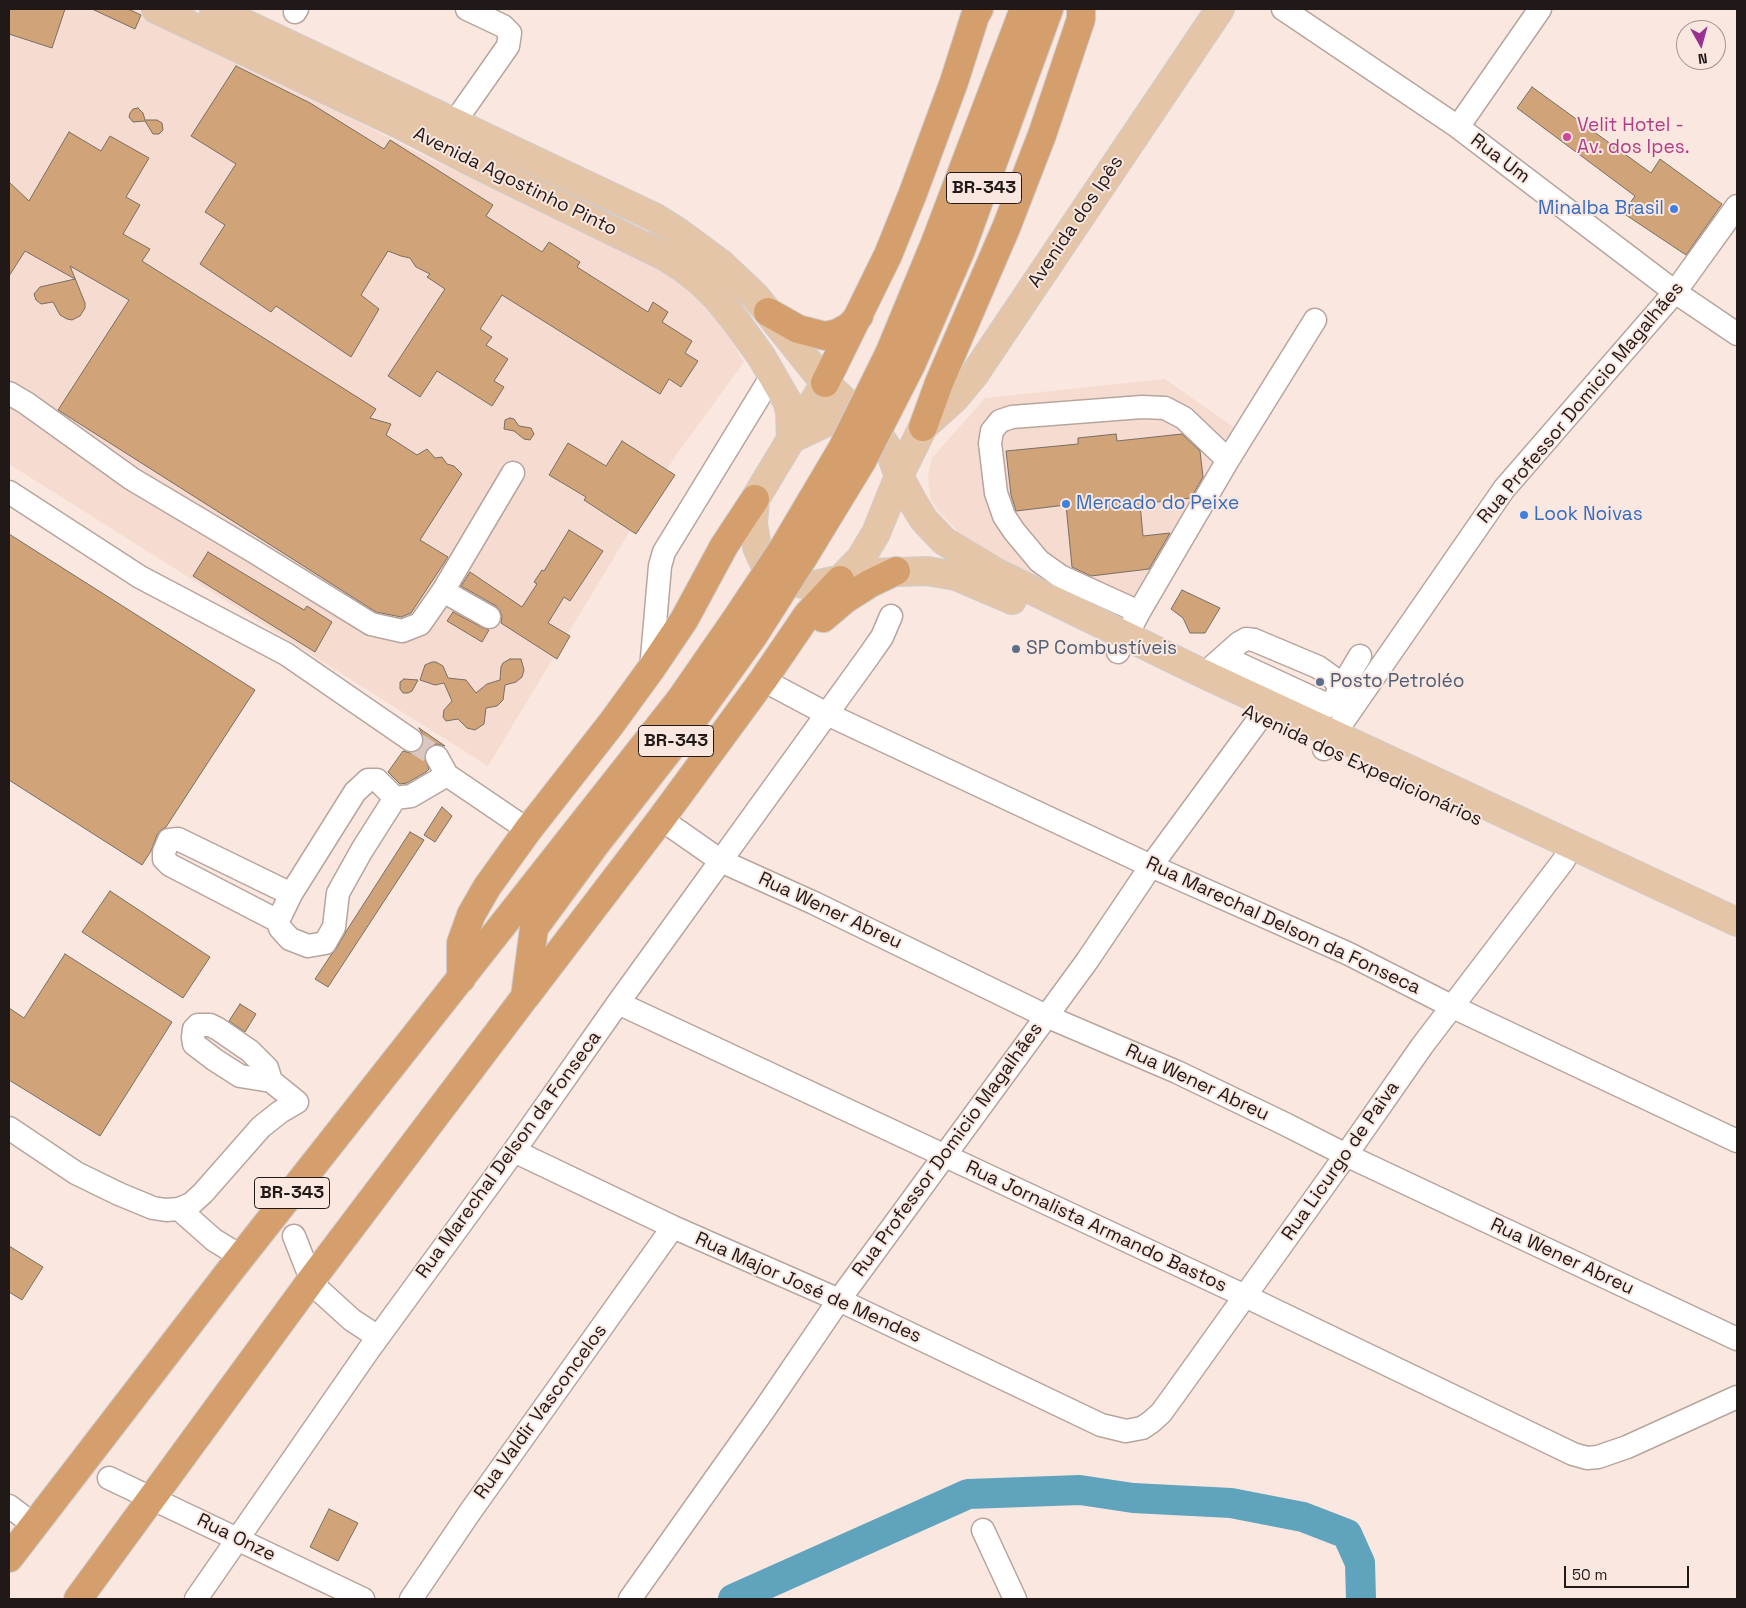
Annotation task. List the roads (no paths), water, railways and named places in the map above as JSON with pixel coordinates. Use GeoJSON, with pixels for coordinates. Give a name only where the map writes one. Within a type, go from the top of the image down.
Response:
{"type":"FeatureCollection","features":[{"type":"Feature","properties":{"kind":"highway"},"geometry":{"type":"LineString","coordinates":[[825,383],[888,255],[913,193],[979,9]]}},
{"type":"Feature","properties":{"kind":"highway","name":"BR-343"},"geometry":{"type":"LineString","coordinates":[[9,1558],[242,1257],[461,979],[698,714],[744,629],[803,558],[862,460],[900,359],[948,207],[1024,9]]}},
{"type":"Feature","properties":{"kind":"highway","name":"BR-343"},"geometry":{"type":"LineString","coordinates":[[900,359],[961,250],[1049,9]]}},
{"type":"Feature","properties":{"kind":"highway"},"geometry":{"type":"LineString","coordinates":[[923,428],[939,383],[1006,228],[1042,135],[1081,19],[1082,9]]}},
{"type":"Feature","properties":{"kind":"highway"},"geometry":{"type":"LineString","coordinates":[[768,312],[798,329],[825,336],[838,333],[850,326],[860,315]]}},
{"type":"Feature","properties":{"kind":"highway"},"geometry":{"type":"LineString","coordinates":[[461,979],[461,943],[471,915],[487,886],[652,669],[684,620],[724,546],[755,500]]}},
{"type":"Feature","properties":{"kind":"highway"},"geometry":{"type":"LineString","coordinates":[[765,676],[814,626],[844,600],[869,584],[896,571]]}},
{"type":"Feature","properties":{"kind":"highway"},"geometry":{"type":"LineString","coordinates":[[78,1599],[312,1279],[661,819],[808,614],[840,580]]}},
{"type":"Feature","properties":{"kind":"highway","name":"BR-343"},"geometry":{"type":"LineString","coordinates":[[525,997],[534,928],[586,838]]}},
{"type":"Feature","properties":{"kind":"main road","name":"Avenida Agostinho Pinto"},"geometry":{"type":"LineString","coordinates":[[156,9],[400,125],[664,256],[701,282],[718,299],[748,336],[773,374],[787,401],[790,412],[791,439]]}},
{"type":"Feature","properties":{"kind":"main road","name":"Avenida Agostinho Pinto"},"geometry":{"type":"LineString","coordinates":[[214,9],[654,217],[678,232],[720,263],[755,296],[825,383],[863,419]]}},
{"type":"Feature","properties":{"kind":"main road","name":"Avenida dos Ipês"},"geometry":{"type":"LineString","coordinates":[[923,428],[955,398],[974,374],[1220,9]]}},
{"type":"Feature","properties":{"kind":"main road"},"geometry":{"type":"LineString","coordinates":[[825,383],[755,500],[753,524],[757,547],[766,567],[782,578],[810,586],[871,573],[896,571],[927,571],[992,581]]}},
{"type":"Feature","properties":{"kind":"main road"},"geometry":{"type":"LineString","coordinates":[[791,439],[829,421],[847,418],[863,419],[875,429],[891,454],[899,476],[924,520],[944,541],[992,581]]}},
{"type":"Feature","properties":{"kind":"main road"},"geometry":{"type":"LineString","coordinates":[[840,580],[860,558],[876,533],[899,476],[923,428]]}},
{"type":"Feature","properties":{"kind":"main road","name":"Avenida dos Expedicionários"},"geometry":{"type":"LineString","coordinates":[[992,581],[1265,712],[1329,722],[1737,922]]}},
{"type":"Feature","properties":{"kind":"main road","name":"Avenida dos Expedicionários"},"geometry":{"type":"LineString","coordinates":[[1122,644],[1214,665],[1265,712]]}},
{"type":"Feature","properties":{"kind":"main road","name":"Avenida dos Expedicionários"},"geometry":{"type":"LineString","coordinates":[[1329,722],[1564,860],[1737,941]]}},
{"type":"Feature","properties":{"kind":"street"},"geometry":{"type":"LineString","coordinates":[[454,123],[508,46],[510,33],[503,26],[467,9]]}},
{"type":"Feature","properties":{"kind":"street","name":"Rua Um"},"geometry":{"type":"LineString","coordinates":[[1283,9],[1458,127],[1674,292],[1737,334]]}},
{"type":"Feature","properties":{"kind":"street"},"geometry":{"type":"LineString","coordinates":[[1458,127],[1540,9]]}},
{"type":"Feature","properties":{"kind":"street","name":"Rua Professor Domicio Magalhães"},"geometry":{"type":"LineString","coordinates":[[1329,722],[1504,489],[1674,292],[1737,206]]}},
{"type":"Feature","properties":{"kind":"street"},"geometry":{"type":"LineString","coordinates":[[1122,644],[1228,460],[1315,320]]}},
{"type":"Feature","properties":{"kind":"street"},"geometry":{"type":"LineString","coordinates":[[652,669],[660,566],[664,552],[773,374]]}},
{"type":"Feature","properties":{"kind":"street"},"geometry":{"type":"LineString","coordinates":[[9,393],[26,403],[132,479],[370,624],[402,631],[420,624],[443,591],[513,473]]}},
{"type":"Feature","properties":{"kind":"street"},"geometry":{"type":"LineString","coordinates":[[1139,612],[1060,576],[1039,561],[1014,531],[1004,516],[996,494],[990,443],[992,431],[1000,421],[1012,417],[1142,407],[1165,408],[1184,418],[1228,460]]}},
{"type":"Feature","properties":{"kind":"street"},"geometry":{"type":"LineString","coordinates":[[9,492],[140,578],[286,654],[411,740]]}},
{"type":"Feature","properties":{"kind":"street"},"geometry":{"type":"LineString","coordinates":[[443,591],[489,617]]}},
{"type":"Feature","properties":{"kind":"street","name":"Rua Marechal Delson da Fonseca"},"geometry":{"type":"LineString","coordinates":[[196,1599],[378,1337],[514,1151],[618,1003],[882,638],[891,616]]}},
{"type":"Feature","properties":{"kind":"street"},"geometry":{"type":"LineString","coordinates":[[1246,639],[1254,640],[1318,666],[1337,683],[1329,722],[1214,665],[1239,642],[1246,639]]}},
{"type":"Feature","properties":{"kind":"street"},"geometry":{"type":"LineString","coordinates":[[1329,722],[1360,656]]}},
{"type":"Feature","properties":{"kind":"street","name":"Rua Marechal Delson da Fonseca"},"geometry":{"type":"LineString","coordinates":[[765,676],[827,714],[1151,866],[1349,954],[1453,1006],[1737,1141]]}},
{"type":"Feature","properties":{"kind":"street","name":"Rua Professor Domicio Magalhães"},"geometry":{"type":"LineString","coordinates":[[630,1599],[764,1410],[839,1300],[1086,961],[1151,866],[1265,712]]}},
{"type":"Feature","properties":{"kind":"street"},"geometry":{"type":"LineString","coordinates":[[395,798],[411,796],[442,766],[528,830]]}},
{"type":"Feature","properties":{"kind":"street"},"geometry":{"type":"LineString","coordinates":[[368,780],[377,780],[395,798],[362,850],[338,893],[334,927],[325,942],[308,946],[290,939],[280,928],[278,921],[290,894],[355,792],[368,780]]}},
{"type":"Feature","properties":{"kind":"street","name":"Rua Wener Abreu"},"geometry":{"type":"LineString","coordinates":[[661,819],[721,861],[814,902],[1046,1016],[1176,1072],[1346,1155],[1737,1339]]}},
{"type":"Feature","properties":{"kind":"street"},"geometry":{"type":"LineString","coordinates":[[278,921],[170,865],[164,859],[164,852],[169,840],[178,839],[290,894]]}},
{"type":"Feature","properties":{"kind":"street","name":"Rua Licurgo de Paiva"},"geometry":{"type":"LineString","coordinates":[[1102,1425],[1126,1431],[1142,1428],[1161,1413],[1422,1046],[1564,860]]}},
{"type":"Feature","properties":{"kind":"street","name":"Rua Jornalista Armando Bastos"},"geometry":{"type":"LineString","coordinates":[[618,1003],[1245,1296],[1573,1454],[1587,1458],[1598,1457],[1627,1447],[1737,1398]]}},
{"type":"Feature","properties":{"kind":"street"},"geometry":{"type":"LineString","coordinates":[[9,1128],[76,1173],[119,1194],[153,1208],[179,1209],[191,1204],[203,1193],[261,1127],[280,1112],[298,1102],[271,1081]]}},
{"type":"Feature","properties":{"kind":"street","name":"Rua Major José de Mendes"},"geometry":{"type":"LineString","coordinates":[[514,1151],[673,1227],[839,1300],[1102,1425]]}},
{"type":"Feature","properties":{"kind":"street"},"geometry":{"type":"LineString","coordinates":[[179,1209],[214,1240],[242,1257]]}},
{"type":"Feature","properties":{"kind":"street","name":"Rua Valdir Vasconcelos"},"geometry":{"type":"LineString","coordinates":[[411,1599],[470,1512],[673,1227]]}},
{"type":"Feature","properties":{"kind":"street"},"geometry":{"type":"LineString","coordinates":[[294,1236],[307,1269],[320,1291],[352,1320],[378,1337]]}},
{"type":"Feature","properties":{"kind":"street","name":"Rua Onze"},"geometry":{"type":"LineString","coordinates":[[109,1478],[363,1599]]}},
{"type":"Feature","properties":{"kind":"street"},"geometry":{"type":"LineString","coordinates":[[9,1506],[34,1525]]}},
{"type":"Feature","properties":{"kind":"street"},"geometry":{"type":"LineString","coordinates":[[983,1530],[1015,1599]]}},
{"type":"Feature","properties":{"kind":"waterway"},"geometry":{"type":"LineString","coordinates":[[733,1599],[968,1494],[1080,1490],[1133,1498],[1231,1503],[1303,1517],[1347,1534],[1360,1563],[1361,1599]]}},
{"type":"Feature","properties":{"kind":"tunnel"},"geometry":{"type":"LineString","coordinates":[[411,740],[437,757]]}},
{"type":"Feature","properties":{"kind":"place","name":"Velit Hotel - Av. dos Ipes."},"geometry":{"type":"Point","coordinates":[1567,137]}},
{"type":"Feature","properties":{"kind":"place","name":"Minalba Brasil"},"geometry":{"type":"Point","coordinates":[1674,209]}},
{"type":"Feature","properties":{"kind":"place","name":"Mercado do Peixe"},"geometry":{"type":"Point","coordinates":[1066,504]}},
{"type":"Feature","properties":{"kind":"place","name":"Look Noivas"},"geometry":{"type":"Point","coordinates":[1524,515]}},
{"type":"Feature","properties":{"kind":"place","name":"SP Combustíveis"},"geometry":{"type":"Point","coordinates":[1016,649]}},
{"type":"Feature","properties":{"kind":"place","name":"Posto Petroléo"},"geometry":{"type":"Point","coordinates":[1320,682]}}]}
